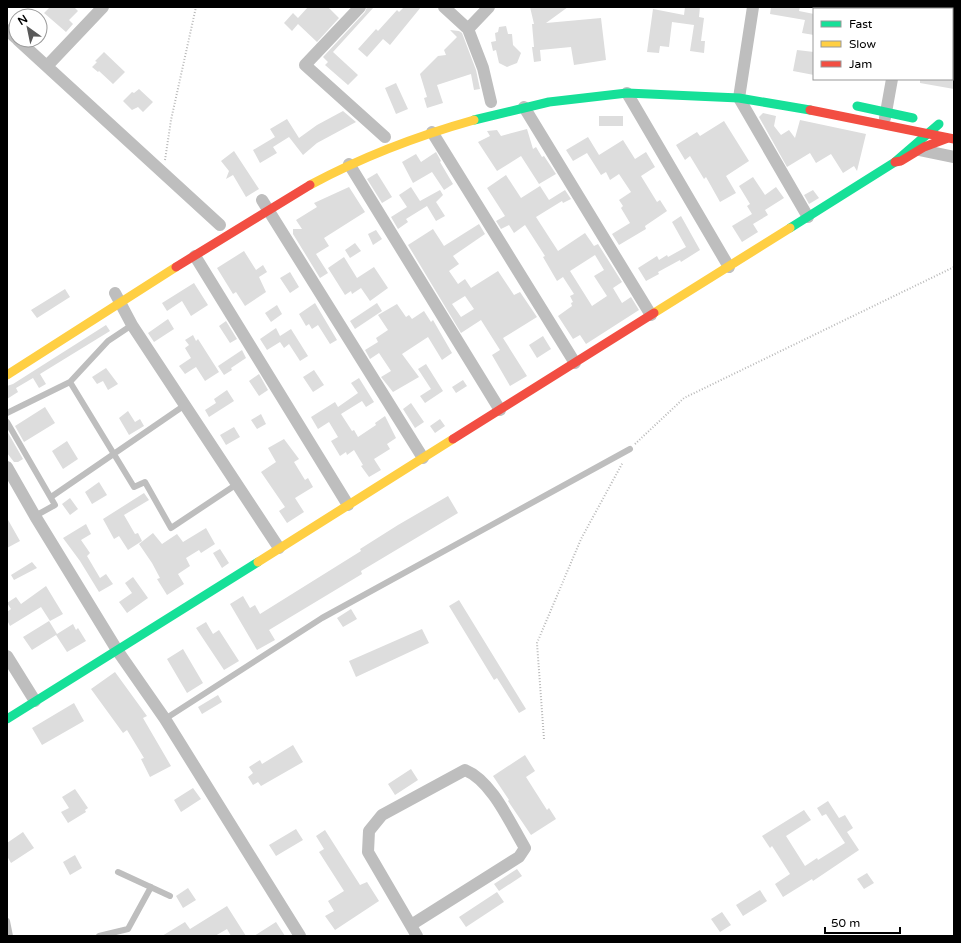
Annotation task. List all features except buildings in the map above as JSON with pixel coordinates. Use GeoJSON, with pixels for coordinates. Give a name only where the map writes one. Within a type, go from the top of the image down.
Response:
{"type":"FeatureCollection","features":[{"type":"Feature","properties":{"kind":"main road"},"geometry":{"type":"LineString","coordinates":[[7,375],[116,296],[195,256],[264,202],[306,187],[348,164],[432,132],[524,107],[549,102],[627,93],[741,89],[883,125],[951,139]]}},
{"type":"Feature","properties":{"kind":"main road"},"geometry":{"type":"LineString","coordinates":[[848,105],[935,123],[928,134],[895,162]]}},
{"type":"Feature","properties":{"kind":"main road"},"geometry":{"type":"LineString","coordinates":[[7,719],[808,218],[895,162],[919,150],[951,139]]}},
{"type":"Feature","properties":{"kind":"street"},"geometry":{"type":"LineString","coordinates":[[47,66],[103,7]]}},
{"type":"Feature","properties":{"kind":"street"},"geometry":{"type":"LineString","coordinates":[[360,7],[305,65],[385,137]]}},
{"type":"Feature","properties":{"kind":"street"},"geometry":{"type":"LineString","coordinates":[[444,7],[468,29],[483,68],[491,102]]}},
{"type":"Feature","properties":{"kind":"street"},"geometry":{"type":"LineString","coordinates":[[468,29],[489,7]]}},
{"type":"Feature","properties":{"kind":"street"},"geometry":{"type":"LineString","coordinates":[[753,7],[741,89],[808,218]]}},
{"type":"Feature","properties":{"kind":"street"},"geometry":{"type":"LineString","coordinates":[[27,48],[219,226]]}},
{"type":"Feature","properties":{"kind":"street"},"geometry":{"type":"LineString","coordinates":[[883,125],[892,80]]}},
{"type":"Feature","properties":{"kind":"street"},"geometry":{"type":"LineString","coordinates":[[627,93],[729,267]]}},
{"type":"Feature","properties":{"kind":"street"},"geometry":{"type":"LineString","coordinates":[[524,107],[651,315]]}},
{"type":"Feature","properties":{"kind":"street"},"geometry":{"type":"LineString","coordinates":[[432,132],[575,363]]}},
{"type":"Feature","properties":{"kind":"street"},"geometry":{"type":"LineString","coordinates":[[919,150],[954,157]]}},
{"type":"Feature","properties":{"kind":"street"},"geometry":{"type":"LineString","coordinates":[[348,164],[500,410]]}},
{"type":"Feature","properties":{"kind":"street"},"geometry":{"type":"LineString","coordinates":[[264,202],[423,458]]}},
{"type":"Feature","properties":{"kind":"street"},"geometry":{"type":"LineString","coordinates":[[195,256],[348,505]]}},
{"type":"Feature","properties":{"kind":"street"},"geometry":{"type":"LineString","coordinates":[[116,296],[132,325],[279,548]]}},
{"type":"Feature","properties":{"kind":"street"},"geometry":{"type":"LineString","coordinates":[[7,467],[35,516],[117,650],[165,719],[300,936]]}},
{"type":"Feature","properties":{"kind":"street"},"geometry":{"type":"LineString","coordinates":[[7,656],[35,701]]}},
{"type":"Feature","properties":{"kind":"street"},"geometry":{"type":"LineString","coordinates":[[411,925],[520,857],[525,848],[490,790],[474,774],[465,770],[382,815],[369,831],[368,852],[417,936]]}},
{"type":"Feature","properties":{"kind":"lane"},"geometry":{"type":"LineString","coordinates":[[7,413],[70,382],[108,341],[132,325]]}},
{"type":"Feature","properties":{"kind":"lane"},"geometry":{"type":"LineString","coordinates":[[70,382],[134,487],[145,482],[171,528],[237,484]]}},
{"type":"Feature","properties":{"kind":"lane"},"geometry":{"type":"LineString","coordinates":[[51,497],[184,405]]}},
{"type":"Feature","properties":{"kind":"lane"},"geometry":{"type":"LineString","coordinates":[[7,422],[55,505],[35,516]]}},
{"type":"Feature","properties":{"kind":"lane"},"geometry":{"type":"LineString","coordinates":[[165,719],[322,618],[630,449]]}},
{"type":"Feature","properties":{"kind":"lane"},"geometry":{"type":"LineString","coordinates":[[118,872],[170,896]]}},
{"type":"Feature","properties":{"kind":"lane"},"geometry":{"type":"LineString","coordinates":[[100,936],[128,929],[151,887]]}},
{"type":"Feature","properties":{"kind":"lane"},"geometry":{"type":"LineString","coordinates":[[7,921],[10,936]]}},
{"type":"Feature","properties":{"kind":"path"},"geometry":{"type":"LineString","coordinates":[[163,173],[171,120],[196,7]]}},
{"type":"Feature","properties":{"kind":"path"},"geometry":{"type":"LineString","coordinates":[[544,739],[537,643],[581,539],[630,449],[684,398],[954,267]]}},
{"type":"Feature","properties":{"kind":"traffic: fast"},"geometry":{"type":"LineString","coordinates":[[474,120],[549,102],[627,93],[739,98],[810,110]]}},
{"type":"Feature","properties":{"kind":"traffic: fast"},"geometry":{"type":"LineString","coordinates":[[857,106],[913,118]]}},
{"type":"Feature","properties":{"kind":"traffic: fast"},"geometry":{"type":"LineString","coordinates":[[790,228],[895,162],[939,124]]}},
{"type":"Feature","properties":{"kind":"traffic: fast"},"geometry":{"type":"LineString","coordinates":[[7,719],[258,562]]}},
{"type":"Feature","properties":{"kind":"traffic: slow"},"geometry":{"type":"LineString","coordinates":[[310,185],[350,165],[390,148],[474,120]]}},
{"type":"Feature","properties":{"kind":"traffic: slow"},"geometry":{"type":"LineString","coordinates":[[654,313],[790,228]]}},
{"type":"Feature","properties":{"kind":"traffic: slow"},"geometry":{"type":"LineString","coordinates":[[7,375],[176,267]]}},
{"type":"Feature","properties":{"kind":"traffic: slow"},"geometry":{"type":"LineString","coordinates":[[258,562],[453,439]]}},
{"type":"Feature","properties":{"kind":"traffic: jam"},"geometry":{"type":"LineString","coordinates":[[810,110],[954,139]]}},
{"type":"Feature","properties":{"kind":"traffic: jam"},"geometry":{"type":"LineString","coordinates":[[895,162],[901,161],[924,147],[948,138]]}},
{"type":"Feature","properties":{"kind":"traffic: jam"},"geometry":{"type":"LineString","coordinates":[[176,267],[310,185]]}},
{"type":"Feature","properties":{"kind":"traffic: jam"},"geometry":{"type":"LineString","coordinates":[[453,439],[654,313]]}}]}
